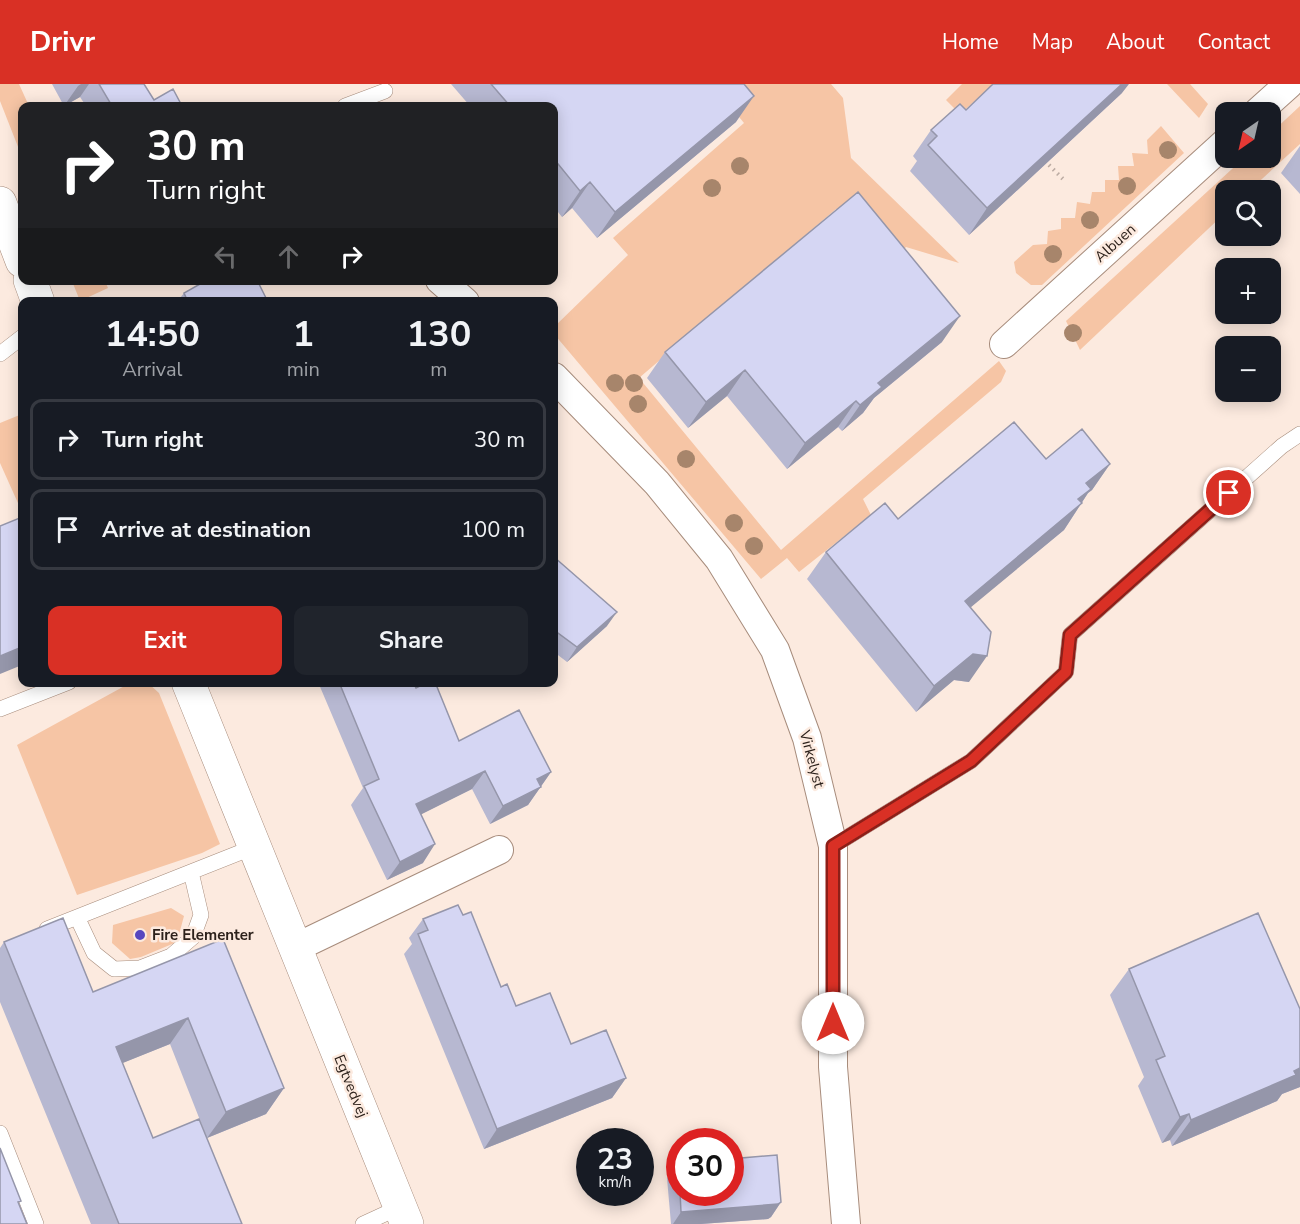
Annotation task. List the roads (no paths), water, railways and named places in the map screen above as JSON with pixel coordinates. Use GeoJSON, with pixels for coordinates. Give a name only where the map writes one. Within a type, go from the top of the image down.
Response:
{"type":"FeatureCollection","features":[{"type":"Feature","properties":{"kind":"street"},"geometry":{"type":"LineString","coordinates":[[1269,102],[1289,84]]}},
{"type":"Feature","properties":{"kind":"street","name":"Albuen"},"geometry":{"type":"LineString","coordinates":[[1004,344],[1215,152]]}},
{"type":"Feature","properties":{"kind":"street"},"geometry":{"type":"LineString","coordinates":[[0,203],[18,250]]}},
{"type":"Feature","properties":{"kind":"street"},"geometry":{"type":"LineString","coordinates":[[446,285],[459,297]]}},
{"type":"Feature","properties":{"kind":"street","name":"Virkelyst"},"geometry":{"type":"LineString","coordinates":[[558,381],[657,483],[718,559],[775,650],[807,738],[833,846],[833,1067],[846,1224]]}},
{"type":"Feature","properties":{"kind":"street","name":"Egtvedvej"},"geometry":{"type":"LineString","coordinates":[[190,687],[403,1216]]}},
{"type":"Feature","properties":{"kind":"street"},"geometry":{"type":"LineString","coordinates":[[295,948],[499,850]]}},
{"type":"Feature","properties":{"kind":"lane"},"geometry":{"type":"LineString","coordinates":[[353,102],[383,88],[388,102]]}},
{"type":"Feature","properties":{"kind":"lane"},"geometry":{"type":"LineString","coordinates":[[0,354],[18,340]]}},
{"type":"Feature","properties":{"kind":"lane"},"geometry":{"type":"LineString","coordinates":[[833,846],[971,761],[1066,672],[1070,635],[1282,446],[1300,434]]}},
{"type":"Feature","properties":{"kind":"lane"},"geometry":{"type":"LineString","coordinates":[[0,710],[57,687]]}},
{"type":"Feature","properties":{"kind":"lane"},"geometry":{"type":"LineString","coordinates":[[33,935],[254,847]]}},
{"type":"Feature","properties":{"kind":"lane"},"geometry":{"type":"LineString","coordinates":[[77,917],[94,953],[114,969],[140,968],[171,956],[192,937],[201,915],[191,872]]}},
{"type":"Feature","properties":{"kind":"lane"},"geometry":{"type":"LineString","coordinates":[[0,1133],[36,1224]]}},
{"type":"Feature","properties":{"kind":"lane"},"geometry":{"type":"LineString","coordinates":[[363,1224],[403,1216]]}},
{"type":"Feature","properties":{"kind":"place","name":"Fire Elementer"},"geometry":{"type":"Point","coordinates":[140,935]}}]}
